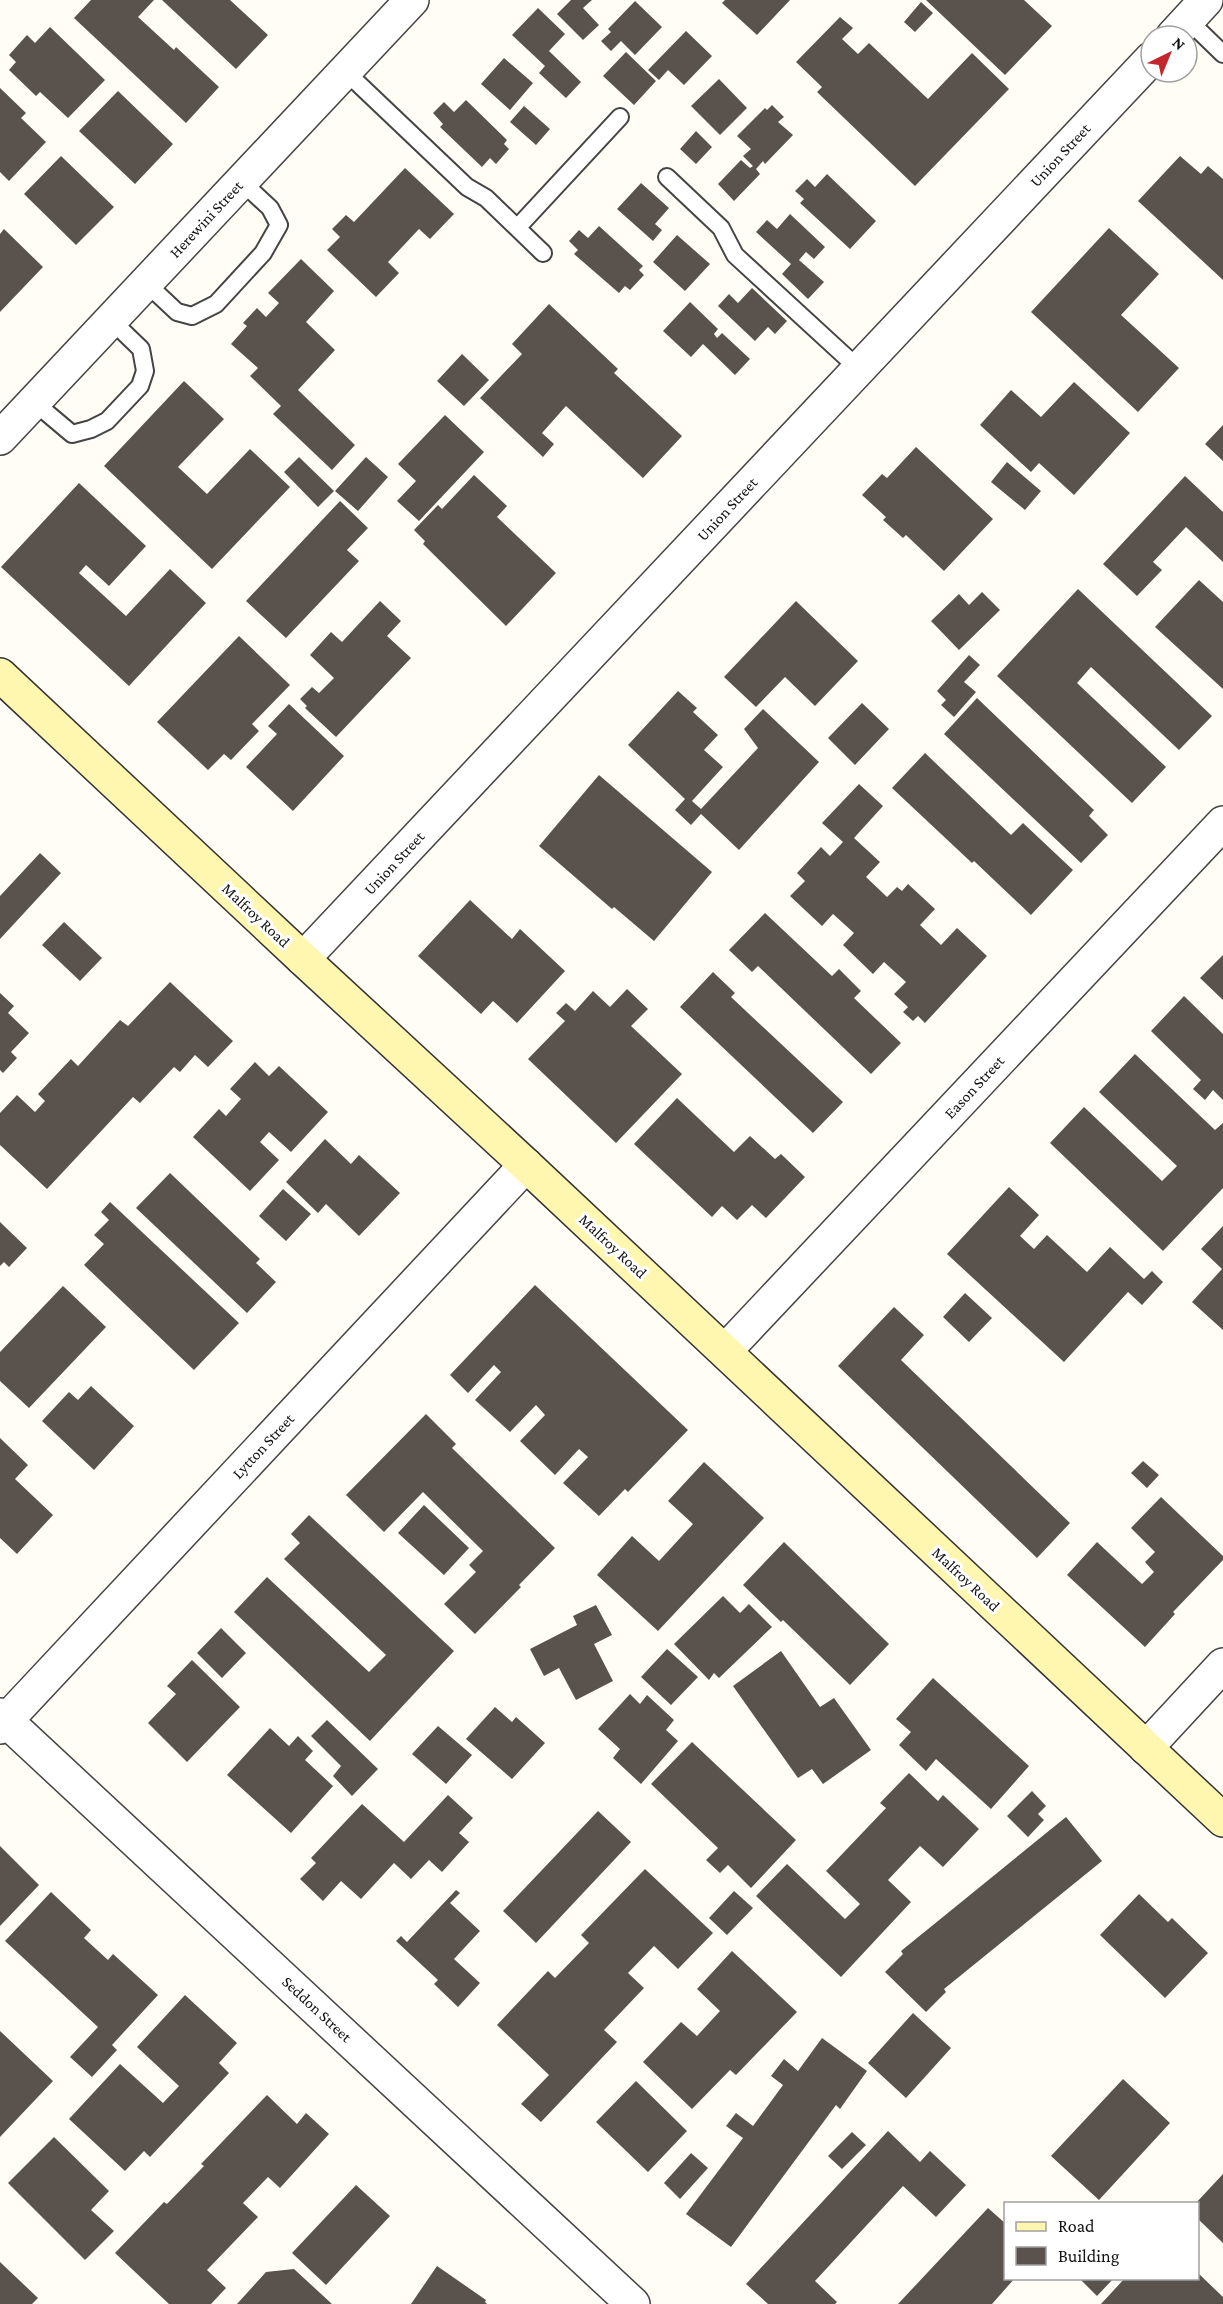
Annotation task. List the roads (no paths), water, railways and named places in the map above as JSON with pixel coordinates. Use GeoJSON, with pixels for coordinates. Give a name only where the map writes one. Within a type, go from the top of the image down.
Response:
{"type":"FeatureCollection","features":[{"type":"Feature","properties":{"kind":"main road","name":"Malfroy Road"},"geometry":{"type":"LineString","coordinates":[[0,675],[725,1351],[1223,1820]]}},
{"type":"Feature","properties":{"kind":"street","name":"Herewini Street"},"geometry":{"type":"LineString","coordinates":[[0,438],[412,0]]}},
{"type":"Feature","properties":{"kind":"street","name":"Union Street"},"geometry":{"type":"LineString","coordinates":[[303,959],[1139,72]]}},
{"type":"Feature","properties":{"kind":"street","name":"Eason Street"},"geometry":{"type":"LineString","coordinates":[[725,1351],[1223,823]]}},
{"type":"Feature","properties":{"kind":"street","name":"Lytton Street"},"geometry":{"type":"LineString","coordinates":[[2,1721],[526,1165]]}},
{"type":"Feature","properties":{"kind":"street"},"geometry":{"type":"LineString","coordinates":[[1146,1748],[1223,1665]]}},
{"type":"Feature","properties":{"kind":"street","name":"Seddon Street"},"geometry":{"type":"LineString","coordinates":[[2,1721],[633,2304]]}},
{"type":"Feature","properties":{"kind":"lane"},"geometry":{"type":"LineString","coordinates":[[1189,19],[1223,54]]}},
{"type":"Feature","properties":{"kind":"lane"},"geometry":{"type":"LineString","coordinates":[[345,71],[467,187],[486,198],[543,253]]}},
{"type":"Feature","properties":{"kind":"lane"},"geometry":{"type":"LineString","coordinates":[[517,228],[620,117]]}},
{"type":"Feature","properties":{"kind":"lane"},"geometry":{"type":"LineString","coordinates":[[667,177],[721,228],[735,255],[859,369]]}},
{"type":"Feature","properties":{"kind":"lane"},"geometry":{"type":"LineString","coordinates":[[146,283],[177,312],[192,316],[216,304],[262,253],[279,225],[270,208],[241,181]]}},
{"type":"Feature","properties":{"kind":"lane"},"geometry":{"type":"LineString","coordinates":[[34,402],[72,434],[91,429],[107,421],[140,386],[145,371],[141,349],[111,320]]}}]}
